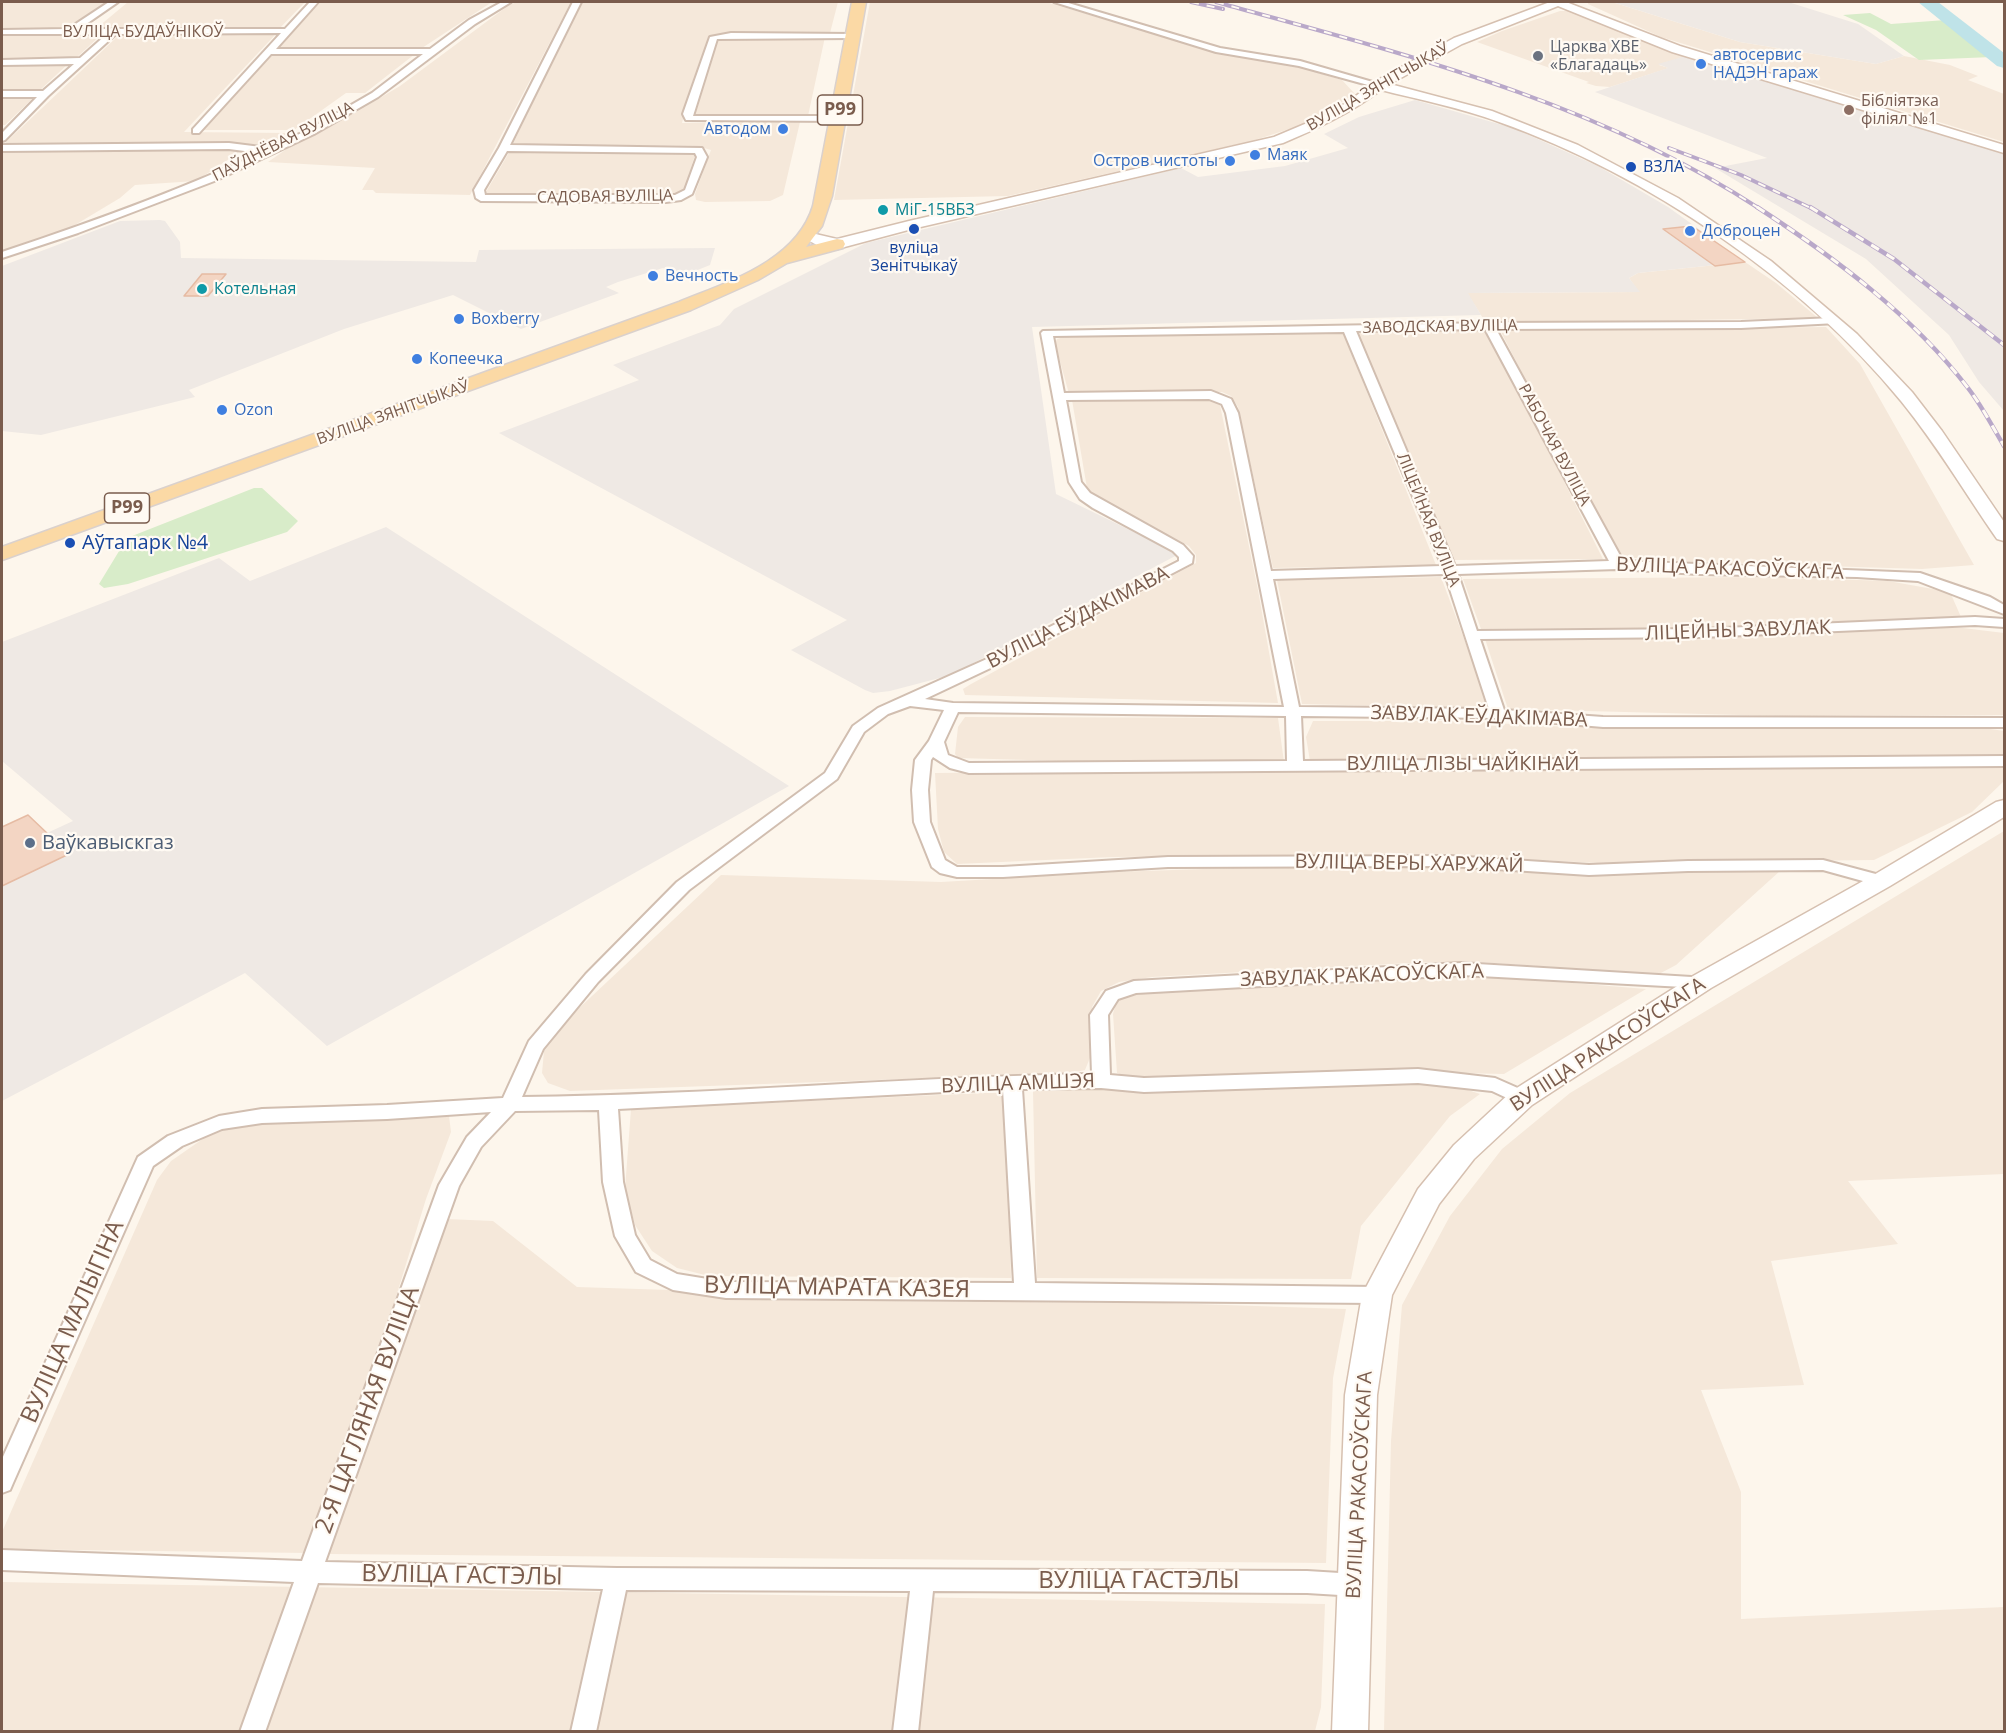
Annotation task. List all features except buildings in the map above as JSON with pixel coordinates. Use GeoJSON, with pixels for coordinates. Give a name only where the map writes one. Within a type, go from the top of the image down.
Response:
{"type":"FeatureCollection","features":[{"type":"Feature","properties":{"kind":"main road","name":"Р99"},"geometry":{"type":"LineString","coordinates":[[818,218],[839,119],[859,2]]}},
{"type":"Feature","properties":{"kind":"main road","name":"ВУЛІЦА ЗЯНІТЧЫКАЎ"},"geometry":{"type":"LineString","coordinates":[[2,554],[674,310],[741,282],[779,260],[807,236],[818,218]]}},
{"type":"Feature","properties":{"kind":"main road"},"geometry":{"type":"LineString","coordinates":[[779,260],[840,238],[818,218]]}},
{"type":"Feature","properties":{"kind":"street"},"geometry":{"type":"LineString","coordinates":[[69,32],[114,2]]}},
{"type":"Feature","properties":{"kind":"street"},"geometry":{"type":"LineString","coordinates":[[196,131],[285,31],[314,2]]}},
{"type":"Feature","properties":{"kind":"street","name":"ПАЎДНЁВАЯ ВУЛІЦА"},"geometry":{"type":"LineString","coordinates":[[2,255],[74,231],[214,178],[311,132],[375,95],[472,22],[507,2]]}},
{"type":"Feature","properties":{"kind":"street","name":"САДОВАЯ ВУЛІЦА"},"geometry":{"type":"LineString","coordinates":[[504,148],[682,148],[699,150],[702,157],[688,192],[676,198],[481,198],[479,190],[504,148],[577,2]]}},
{"type":"Feature","properties":{"kind":"street"},"geometry":{"type":"LineString","coordinates":[[1058,2],[1219,50],[1300,64],[1521,125],[1619,170],[1670,199],[1733,241],[1833,321],[1891,378],[1928,425],[2004,535]]}},
{"type":"Feature","properties":{"kind":"street"},"geometry":{"type":"LineString","coordinates":[[1558,2],[1676,49],[2004,149]]}},
{"type":"Feature","properties":{"kind":"street","name":"ВУЛІЦА ЗЯНІТЧЫКАЎ"},"geometry":{"type":"LineString","coordinates":[[840,238],[886,230],[1278,140],[1324,121],[1353,105],[1378,85],[1458,41],[1558,2]]}},
{"type":"Feature","properties":{"kind":"street","name":"ВУЛІЦА БУДАЎНІКОЎ"},"geometry":{"type":"LineString","coordinates":[[2,32],[285,31]]}},
{"type":"Feature","properties":{"kind":"street"},"geometry":{"type":"LineString","coordinates":[[2,138],[45,94],[113,33]]}},
{"type":"Feature","properties":{"kind":"street"},"geometry":{"type":"LineString","coordinates":[[839,119],[699,119],[689,118],[688,114],[714,37],[732,35],[852,36]]}},
{"type":"Feature","properties":{"kind":"street"},"geometry":{"type":"LineString","coordinates":[[267,51],[434,52]]}},
{"type":"Feature","properties":{"kind":"street"},"geometry":{"type":"LineString","coordinates":[[2,62],[83,62]]}},
{"type":"Feature","properties":{"kind":"street"},"geometry":{"type":"LineString","coordinates":[[2,94],[45,94]]}},
{"type":"Feature","properties":{"kind":"street"},"geometry":{"type":"LineString","coordinates":[[2,126],[13,126]]}},
{"type":"Feature","properties":{"kind":"street"},"geometry":{"type":"LineString","coordinates":[[2,148],[229,146],[269,151]]}},
{"type":"Feature","properties":{"kind":"street"},"geometry":{"type":"LineString","coordinates":[[807,236],[822,242],[840,238]]}},
{"type":"Feature","properties":{"kind":"street","name":"ЗАВОДСКАЯ ВУЛІЦА"},"geometry":{"type":"LineString","coordinates":[[1047,333],[1833,321]]}},
{"type":"Feature","properties":{"kind":"street","name":"РАБОЧАЯ ВУЛІЦА"},"geometry":{"type":"LineString","coordinates":[[1489,326],[1618,565]]}},
{"type":"Feature","properties":{"kind":"street","name":"ЛІЦЕЙНАЯ ВУЛІЦА"},"geometry":{"type":"LineString","coordinates":[[1349,329],[1450,570],[1498,714]]}},
{"type":"Feature","properties":{"kind":"street","name":"ВУЛІЦА ЕЎДАКІМАВА"},"geometry":{"type":"LineString","coordinates":[[908,701],[1014,651],[1185,563],[1186,555],[1178,548],[1098,505],[1085,496],[1075,482],[1047,333]]}},
{"type":"Feature","properties":{"kind":"street"},"geometry":{"type":"LineString","coordinates":[[1060,397],[1211,395],[1227,402],[1232,413],[1293,713],[1295,765]]}},
{"type":"Feature","properties":{"kind":"street","name":"ВУЛІЦА РАКАСОЎСКАГА"},"geometry":{"type":"LineString","coordinates":[[1265,575],[1618,565],[1698,570],[1857,573],[1920,577],[1985,600],[2004,610]]}},
{"type":"Feature","properties":{"kind":"street","name":"ЛІЦЕЙНЫ ЗАВУЛАК"},"geometry":{"type":"LineString","coordinates":[[1472,636],[1701,633],[1975,621],[2004,623]]}},
{"type":"Feature","properties":{"kind":"street"},"geometry":{"type":"LineString","coordinates":[[510,1104],[535,1046],[600,969],[682,886],[831,776],[858,729],[883,711],[908,701],[953,707],[936,742]]}},
{"type":"Feature","properties":{"kind":"street","name":"ЗАВУЛАК ЕЎДАКІМАВА"},"geometry":{"type":"LineString","coordinates":[[953,707],[1498,714],[1603,722],[2004,723]]}},
{"type":"Feature","properties":{"kind":"street","name":"ВУЛІЦА ЛІЗЫ ЧАЙКІНАЙ"},"geometry":{"type":"LineString","coordinates":[[936,742],[941,757],[955,765],[969,768],[2004,761]]}},
{"type":"Feature","properties":{"kind":"street","name":"ВУЛІЦА ВЕРЫ ХАРУЖАЙ"},"geometry":{"type":"LineString","coordinates":[[936,742],[923,760],[920,790],[922,822],[938,863],[946,869],[969,872],[1168,862],[1450,861],[1589,870],[1823,865],[1881,881]]}},
{"type":"Feature","properties":{"kind":"street","name":"ВУЛІЦА РАКАСОЎСКАГА"},"geometry":{"type":"LineString","coordinates":[[1350,1731],[1361,1395],[1377,1295],[1428,1197],[1464,1152],[1522,1098],[1702,982],[1881,881],[2004,807]]}},
{"type":"Feature","properties":{"kind":"street","name":"ЗАВУЛАК РАКАСОЎСКАГА"},"geometry":{"type":"LineString","coordinates":[[1101,1081],[1099,1015],[1112,995],[1134,987],[1461,969],[1702,982]]}},
{"type":"Feature","properties":{"kind":"street","name":"ВУЛІЦА АМШЭЯ"},"geometry":{"type":"LineString","coordinates":[[145,1162],[175,1142],[219,1124],[262,1116],[387,1112],[510,1104],[608,1103],[1012,1082],[1101,1081],[1144,1085],[1418,1076],[1495,1085],[1522,1098]]}},
{"type":"Feature","properties":{"kind":"street"},"geometry":{"type":"LineString","coordinates":[[1012,1082],[1025,1291]]}},
{"type":"Feature","properties":{"kind":"street","name":"ВУЛІЦА МАРАТА КАЗЕЯ"},"geometry":{"type":"LineString","coordinates":[[608,1103],[613,1182],[625,1236],[643,1266],[673,1282],[726,1290],[1377,1295]]}},
{"type":"Feature","properties":{"kind":"street","name":"2-Я ЦАГЛЯНАЯ ВУЛІЦА"},"geometry":{"type":"LineString","coordinates":[[252,1731],[449,1185],[474,1142],[510,1104]]}},
{"type":"Feature","properties":{"kind":"street","name":"ВУЛІЦА МАЛЫГІНА"},"geometry":{"type":"LineString","coordinates":[[2,1483],[145,1162]]}},
{"type":"Feature","properties":{"kind":"street","name":"ВУЛІЦА ГАСТЭЛЫ"},"geometry":{"type":"LineString","coordinates":[[2,1560],[310,1572],[617,1579],[1307,1582],[1356,1585]]}},
{"type":"Feature","properties":{"kind":"street"},"geometry":{"type":"LineString","coordinates":[[583,1731],[617,1579]]}},
{"type":"Feature","properties":{"kind":"street"},"geometry":{"type":"LineString","coordinates":[[905,1731],[923,1579]]}},
{"type":"Feature","properties":{"kind":"shaded area"},"geometry":{"type":"Polygon","coordinates":[[[2,2],[107,2],[62,30],[2,30],[2,2]]]}},
{"type":"Feature","properties":{"kind":"shaded area"},"geometry":{"type":"Polygon","coordinates":[[[128,2],[305,2],[279,29],[103,30],[98,27],[128,2]]]}},
{"type":"Feature","properties":{"kind":"shaded area"},"geometry":{"type":"Polygon","coordinates":[[[321,2],[492,2],[419,50],[277,48],[321,2]]]}},
{"type":"Feature","properties":{"kind":"shaded area"},"geometry":{"type":"Polygon","coordinates":[[[517,2],[571,2],[470,195],[376,193],[373,190],[362,190],[375,168],[268,162],[291,146],[353,114],[400,86],[509,5],[517,2]]]}},
{"type":"Feature","properties":{"kind":"shaded area"},"geometry":{"type":"Polygon","coordinates":[[[581,2],[838,2],[830,33],[722,34],[709,37],[694,77],[682,123],[800,122],[783,195],[770,201],[705,202],[696,200],[695,194],[711,150],[697,146],[513,144],[581,2]]]}},
{"type":"Feature","properties":{"kind":"shaded area"},"geometry":{"type":"Polygon","coordinates":[[[870,2],[1046,2],[1222,54],[1302,68],[1342,80],[1355,94],[1308,123],[1252,141],[1008,196],[834,200],[870,2]]]}},
{"type":"Feature","properties":{"kind":"shaded area"},"geometry":{"type":"Polygon","coordinates":[[[1588,2],[1612,2],[1740,42],[1876,64],[1904,56],[1950,65],[1978,76],[1968,80],[2004,94],[2004,142],[1661,37],[1588,4],[1588,2]]]}},
{"type":"Feature","properties":{"kind":"shaded area"},"geometry":{"type":"Polygon","coordinates":[[[1612,2],[1788,2],[1858,24],[1904,56],[1876,64],[1740,42],[1612,2]]]}},
{"type":"Feature","properties":{"kind":"shaded area"},"geometry":{"type":"Polygon","coordinates":[[[1560,11],[1571,11],[1689,55],[1659,65],[1669,68],[1610,87],[1586,83],[1589,82],[1477,42],[1560,11]]]}},
{"type":"Feature","properties":{"kind":"shaded area"},"geometry":{"type":"Polygon","coordinates":[[[272,33],[274,36],[184,132],[288,133],[275,144],[2,146],[119,35],[272,33]]]}},
{"type":"Feature","properties":{"kind":"shaded area"},"geometry":{"type":"Polygon","coordinates":[[[2,34],[101,35],[75,59],[2,60],[2,34]]]}},
{"type":"Feature","properties":{"kind":"shaded area"},"geometry":{"type":"Polygon","coordinates":[[[721,37],[825,37],[808,116],[695,115],[714,44],[721,37]]]}},
{"type":"Feature","properties":{"kind":"shaded area"},"geometry":{"type":"Polygon","coordinates":[[[274,53],[415,54],[365,93],[346,93],[294,130],[203,130],[274,53]]]}},
{"type":"Feature","properties":{"kind":"shaded area"},"geometry":{"type":"Polygon","coordinates":[[[1689,55],[2004,152],[2004,411],[1979,382],[1949,335],[1866,259],[1715,168],[1767,158],[1595,92],[1668,68],[1658,64],[1689,55]]]}},
{"type":"Feature","properties":{"kind":"shaded area"},"geometry":{"type":"Polygon","coordinates":[[[69,63],[39,91],[2,92],[2,64],[69,63]]]}},
{"type":"Feature","properties":{"kind":"shaded area"},"geometry":{"type":"Polygon","coordinates":[[[2,96],[35,96],[5,125],[2,125],[2,96]]]}},
{"type":"Feature","properties":{"kind":"shaded area"},"geometry":{"type":"Polygon","coordinates":[[[1415,100],[1513,128],[1598,166],[1668,207],[1745,262],[1638,273],[1629,278],[1640,292],[1468,293],[1481,315],[1032,327],[1056,494],[1179,554],[951,675],[890,691],[873,693],[865,690],[791,650],[847,620],[499,433],[639,380],[613,365],[720,325],[734,309],[866,243],[1181,168],[1198,177],[1285,166],[1348,148],[1324,134],[1359,117],[1415,100]]]}},
{"type":"Feature","properties":{"kind":"shaded area"},"geometry":{"type":"Polygon","coordinates":[[[199,147],[241,151],[196,181],[135,185],[120,198],[70,228],[2,252],[2,150],[199,147]]]}},
{"type":"Feature","properties":{"kind":"shaded area"},"geometry":{"type":"Polygon","coordinates":[[[510,151],[691,151],[695,155],[685,187],[681,192],[668,197],[488,195],[486,192],[510,151]]]}},
{"type":"Feature","properties":{"kind":"shaded area"},"geometry":{"type":"Polygon","coordinates":[[[120,221],[165,221],[180,242],[181,258],[476,262],[479,250],[715,248],[710,265],[680,277],[663,268],[618,282],[606,287],[619,293],[521,329],[453,295],[344,329],[189,390],[195,397],[41,435],[2,431],[2,266],[120,221]]]}},
{"type":"Feature","properties":{"kind":"shaded area"},"geometry":{"type":"Polygon","coordinates":[[[1745,262],[1776,283],[1818,318],[1486,323],[1467,293],[1639,292],[1629,278],[1638,273],[1745,262]]]}},
{"type":"Feature","properties":{"kind":"shaded area"},"geometry":{"type":"Polygon","coordinates":[[[1826,327],[1860,364],[1974,565],[1922,569],[1693,562],[1622,557],[1547,422],[1500,330],[1826,327]]]}},
{"type":"Feature","properties":{"kind":"shaded area"},"geometry":{"type":"Polygon","coordinates":[[[1485,329],[1603,559],[1452,560],[1356,332],[1485,329]]]}},
{"type":"Feature","properties":{"kind":"shaded area"},"geometry":{"type":"Polygon","coordinates":[[[1343,332],[1436,565],[1273,568],[1238,407],[1231,396],[1222,392],[1069,394],[1055,343],[1057,339],[1067,336],[1343,332]]]}},
{"type":"Feature","properties":{"kind":"shaded area"},"geometry":{"type":"Polygon","coordinates":[[[1072,400],[1213,400],[1220,405],[1258,590],[1278,703],[965,695],[963,689],[971,684],[1196,563],[1196,555],[1189,546],[1096,497],[1087,488],[1072,400]]]}},
{"type":"Feature","properties":{"kind":"shaded area"},"geometry":{"type":"Polygon","coordinates":[[[386,527],[789,786],[327,1046],[245,973],[2,1101],[2,886],[69,854],[47,833],[73,821],[2,761],[2,642],[219,558],[250,581],[386,527]]]}},
{"type":"Feature","properties":{"kind":"shaded area"},"geometry":{"type":"Polygon","coordinates":[[[1441,577],[1487,700],[1486,705],[1480,708],[1302,704],[1277,580],[1441,577]]]}},
{"type":"Feature","properties":{"kind":"shaded area"},"geometry":{"type":"Polygon","coordinates":[[[1770,577],[1888,581],[1950,592],[1961,617],[1745,628],[1481,629],[1463,579],[1770,577]]]}},
{"type":"Feature","properties":{"kind":"shaded area"},"geometry":{"type":"Polygon","coordinates":[[[1963,628],[2004,633],[2004,715],[1781,716],[1508,709],[1485,639],[1689,636],[1963,628]]]}},
{"type":"Feature","properties":{"kind":"shaded area"},"geometry":{"type":"Polygon","coordinates":[[[965,717],[1278,718],[1284,762],[1134,763],[958,758],[955,754],[958,727],[965,717]]]}},
{"type":"Feature","properties":{"kind":"shaded area"},"geometry":{"type":"Polygon","coordinates":[[[1313,721],[1456,721],[1569,727],[1984,728],[2004,731],[2004,758],[1310,761],[1306,737],[1313,721]]]}},
{"type":"Feature","properties":{"kind":"shaded area"},"geometry":{"type":"Polygon","coordinates":[[[2004,763],[2004,781],[1972,812],[1874,860],[1598,863],[1418,854],[1112,857],[957,864],[944,852],[938,829],[935,773],[2004,763]]]}},
{"type":"Feature","properties":{"kind":"shaded area"},"geometry":{"type":"Polygon","coordinates":[[[2004,831],[2004,1174],[1848,1181],[1898,1244],[1771,1261],[1804,1385],[1701,1390],[1741,1492],[1741,1619],[2004,1607],[2004,1731],[1384,1731],[1391,1441],[1402,1305],[1450,1216],[1502,1149],[1570,1093],[2004,831]]]}},
{"type":"Feature","properties":{"kind":"shaded area"},"geometry":{"type":"Polygon","coordinates":[[[1357,864],[1486,866],[1587,876],[1692,868],[1778,869],[1780,871],[1676,965],[1659,974],[1477,962],[1429,962],[1152,977],[1119,982],[1101,991],[1092,1007],[1092,1053],[1085,1070],[1070,1073],[570,1091],[548,1083],[542,1073],[544,1051],[576,1011],[721,875],[941,882],[1113,872],[1357,864]]]}},
{"type":"Feature","properties":{"kind":"shaded area"},"geometry":{"type":"Polygon","coordinates":[[[1463,974],[1646,989],[1504,1074],[1415,1072],[1203,1079],[1127,1077],[1117,1073],[1113,1014],[1116,1003],[1121,998],[1142,994],[1463,974]]]}},
{"type":"Feature","properties":{"kind":"shaded area"},"geometry":{"type":"Polygon","coordinates":[[[1382,1083],[1462,1088],[1480,1094],[1450,1116],[1361,1226],[1351,1279],[1037,1278],[1033,1091],[1116,1088],[1170,1092],[1382,1083]]]}},
{"type":"Feature","properties":{"kind":"shaded area"},"geometry":{"type":"Polygon","coordinates":[[[1006,1092],[1011,1278],[709,1276],[677,1268],[652,1251],[635,1225],[625,1189],[631,1109],[1006,1092]]]}},
{"type":"Feature","properties":{"kind":"shaded area"},"geometry":{"type":"Polygon","coordinates":[[[449,1116],[451,1132],[426,1199],[387,1326],[307,1553],[2,1549],[2,1532],[157,1180],[171,1161],[207,1136],[239,1125],[449,1116]]]}},
{"type":"Feature","properties":{"kind":"shaded area"},"geometry":{"type":"Polygon","coordinates":[[[447,1219],[493,1221],[577,1287],[670,1290],[753,1300],[1165,1303],[1346,1309],[1333,1378],[1326,1563],[329,1554],[447,1219]]]}},
{"type":"Feature","properties":{"kind":"shaded area"},"geometry":{"type":"Polygon","coordinates":[[[2,1582],[1325,1604],[1321,1707],[1315,1731],[2,1732],[2,1582]]]}},
{"type":"Feature","properties":{"kind":"green space"},"geometry":{"type":"Polygon","coordinates":[[[1870,13],[1891,24],[1946,20],[1992,57],[1919,60],[1876,30],[1843,15],[1870,13]]]}},
{"type":"Feature","properties":{"kind":"green space"},"geometry":{"type":"Polygon","coordinates":[[[254,488],[262,488],[298,521],[287,532],[128,584],[104,588],[99,584],[127,538],[254,488]]]}},
{"type":"Feature","properties":{"kind":"waterway"},"geometry":{"type":"LineString","coordinates":[[1927,2],[2004,62]]}},
{"type":"Feature","properties":{"kind":"railway"},"geometry":{"type":"LineString","coordinates":[[1191,2],[1223,9]]}},
{"type":"Feature","properties":{"kind":"railway"},"geometry":{"type":"LineString","coordinates":[[1216,2],[1357,41],[1497,84],[1632,138],[1697,171],[1760,209]]}},
{"type":"Feature","properties":{"kind":"railway"},"geometry":{"type":"LineString","coordinates":[[1669,148],[1741,175],[1813,209]]}},
{"type":"Feature","properties":{"kind":"railway"},"geometry":{"type":"LineString","coordinates":[[1810,207],[1894,259],[2004,345]]}},
{"type":"Feature","properties":{"kind":"railway"},"geometry":{"type":"LineString","coordinates":[[1760,209],[1843,267],[1922,336],[1968,388],[2004,446]]}},
{"type":"Feature","properties":{"kind":"place","name":"Царква ХВЕ «Благадаць»"},"geometry":{"type":"Point","coordinates":[1538,56]}},
{"type":"Feature","properties":{"kind":"place","name":"автосервис НАДЭН гараж"},"geometry":{"type":"Point","coordinates":[1701,64]}},
{"type":"Feature","properties":{"kind":"place","name":"Бібліятэка філіял №1"},"geometry":{"type":"Point","coordinates":[1849,110]}},
{"type":"Feature","properties":{"kind":"place","name":"Автодом"},"geometry":{"type":"Point","coordinates":[783,129]}},
{"type":"Feature","properties":{"kind":"place","name":"Маяк"},"geometry":{"type":"Point","coordinates":[1255,155]}},
{"type":"Feature","properties":{"kind":"place","name":"Остров чистоты"},"geometry":{"type":"Point","coordinates":[1230,161]}},
{"type":"Feature","properties":{"kind":"place","name":"ВЗЛА"},"geometry":{"type":"Point","coordinates":[1631,167]}},
{"type":"Feature","properties":{"kind":"place","name":"МіГ-15ВБЗ"},"geometry":{"type":"Point","coordinates":[883,210]}},
{"type":"Feature","properties":{"kind":"place","name":"вуліца Зенітчыкаў"},"geometry":{"type":"Point","coordinates":[914,229]}},
{"type":"Feature","properties":{"kind":"place","name":"Доброцен"},"geometry":{"type":"Point","coordinates":[1690,231]}},
{"type":"Feature","properties":{"kind":"place","name":"Вечность"},"geometry":{"type":"Point","coordinates":[653,276]}},
{"type":"Feature","properties":{"kind":"place","name":"Котельная"},"geometry":{"type":"Point","coordinates":[202,289]}},
{"type":"Feature","properties":{"kind":"place","name":"Boxberry"},"geometry":{"type":"Point","coordinates":[459,319]}},
{"type":"Feature","properties":{"kind":"place","name":"Копеечка"},"geometry":{"type":"Point","coordinates":[417,359]}},
{"type":"Feature","properties":{"kind":"place","name":"Ozon"},"geometry":{"type":"Point","coordinates":[222,410]}},
{"type":"Feature","properties":{"kind":"place","name":"Аўтапарк №4"},"geometry":{"type":"Point","coordinates":[70,543]}},
{"type":"Feature","properties":{"kind":"place","name":"Ваўкавыскгаз"},"geometry":{"type":"Point","coordinates":[30,843]}}]}
